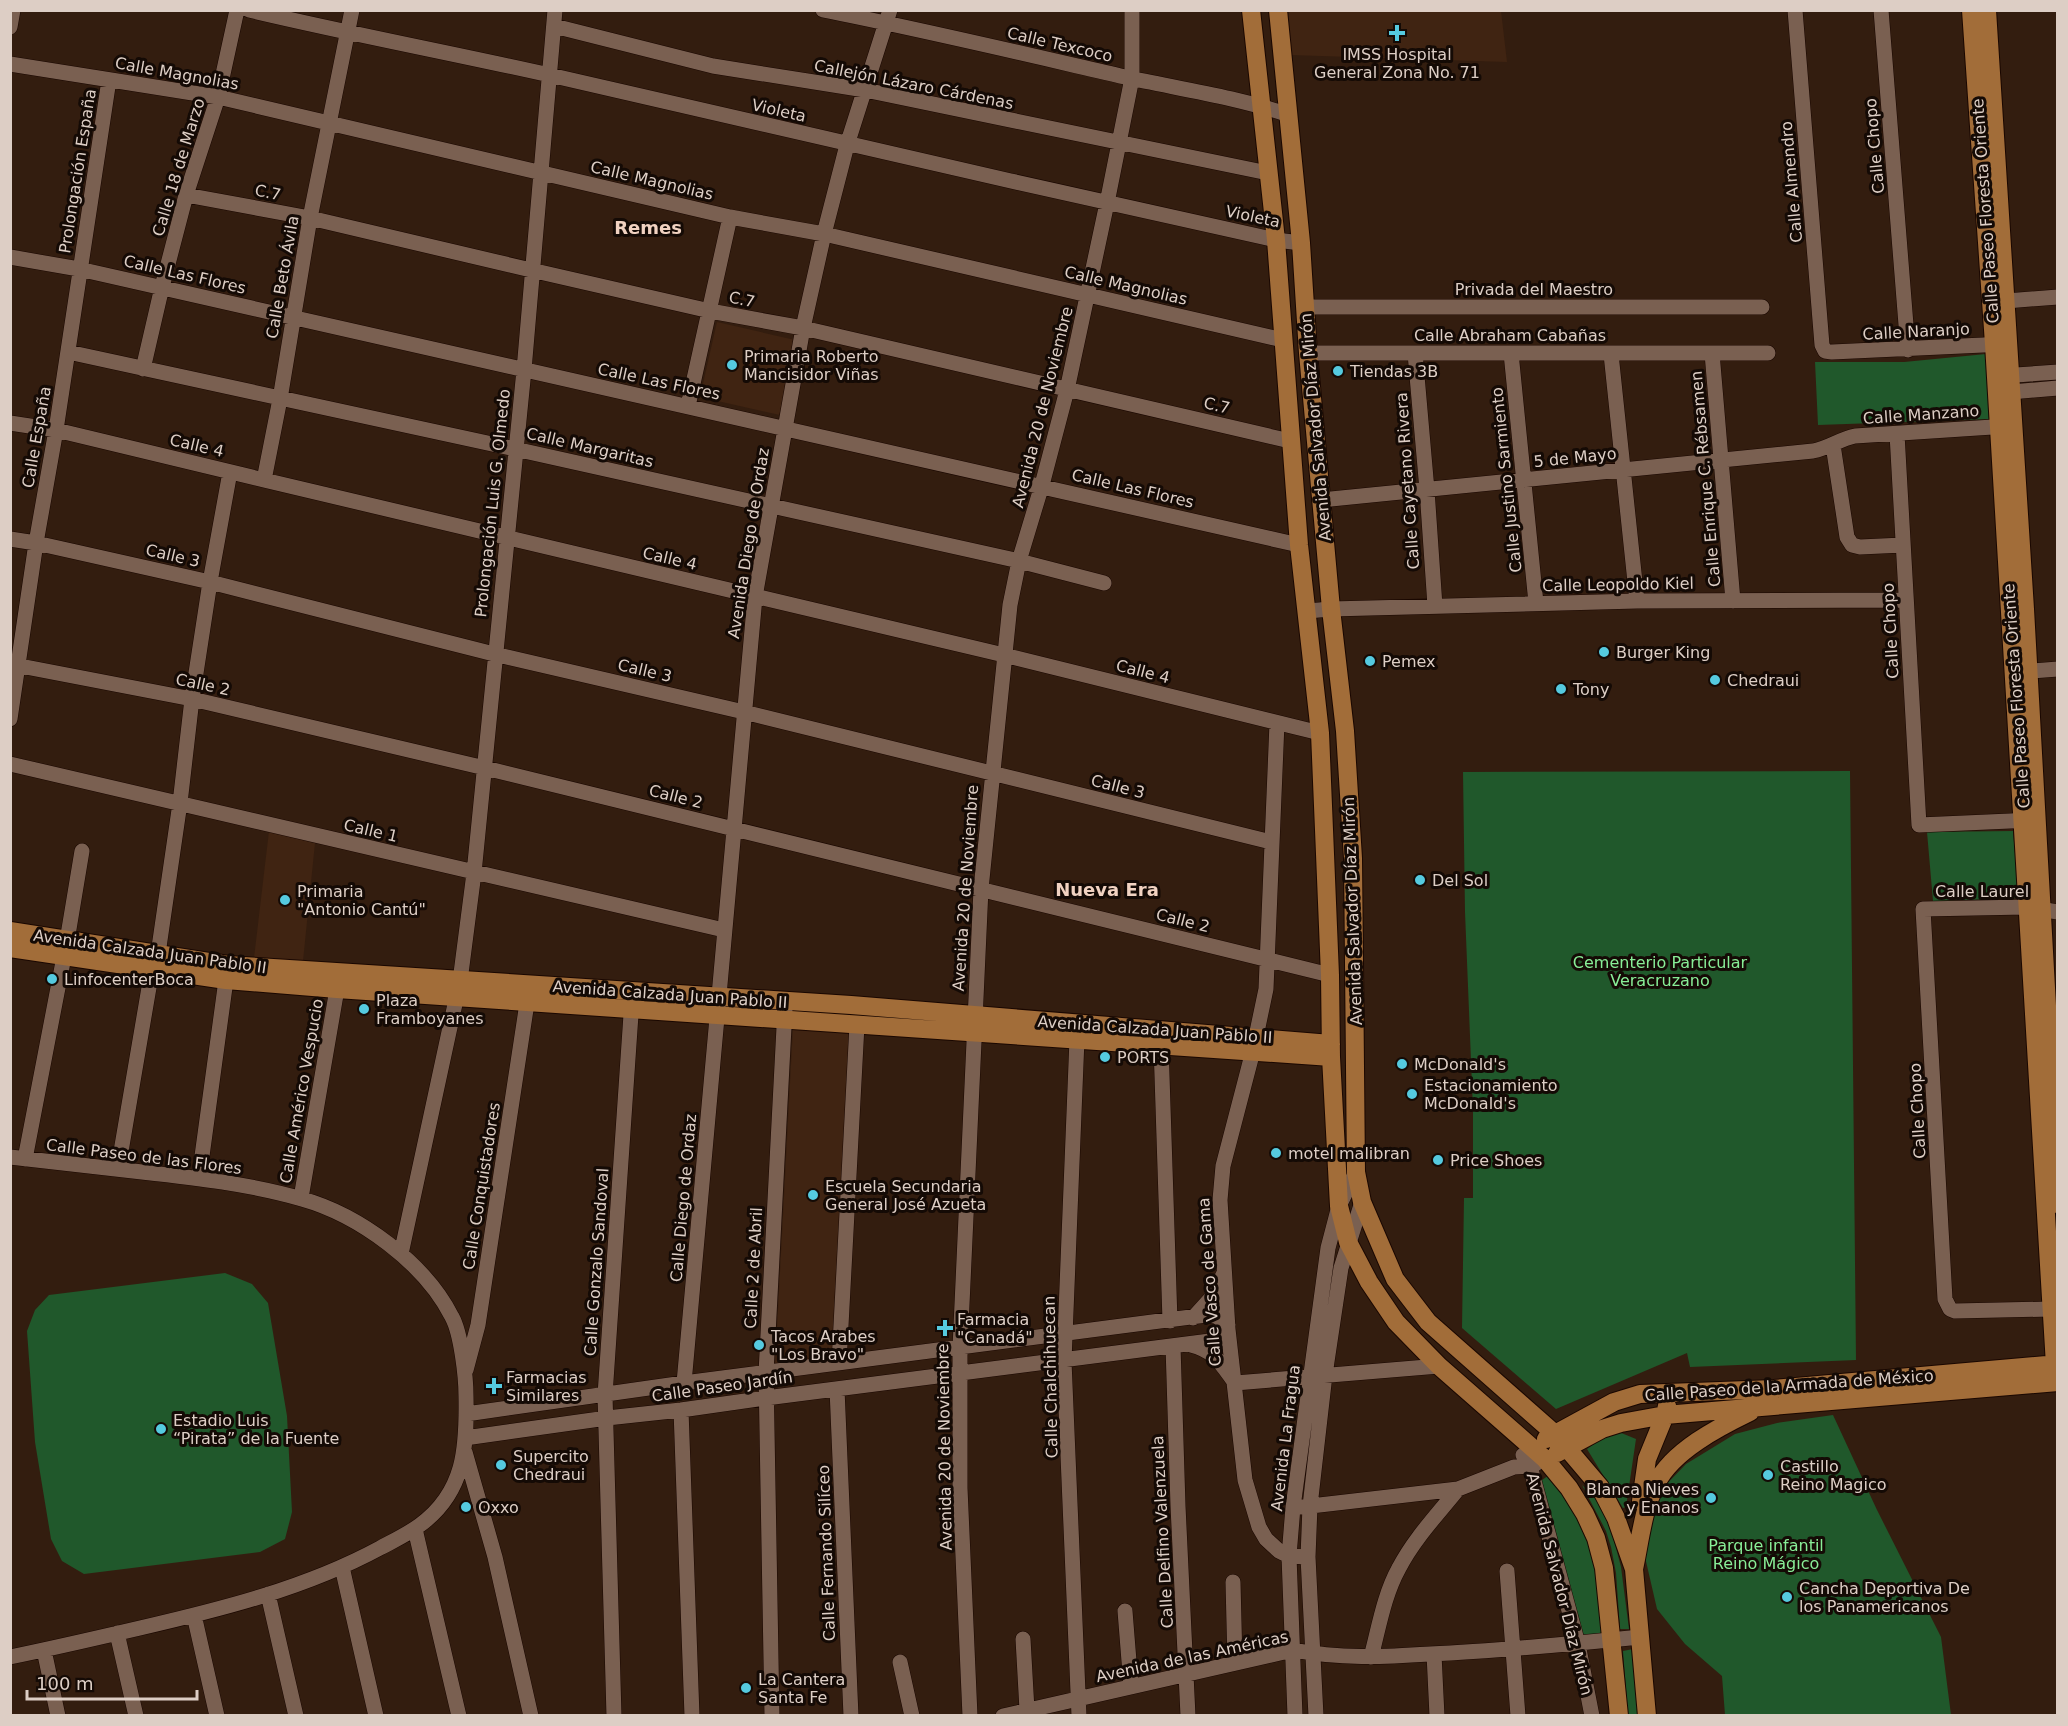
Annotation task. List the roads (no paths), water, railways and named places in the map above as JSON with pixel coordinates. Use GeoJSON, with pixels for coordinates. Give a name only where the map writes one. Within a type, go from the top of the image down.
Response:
{"type":"FeatureCollection","features":[{"type":"Feature","properties":{"kind":"main road","name":"Avenida Salvador Díaz Mirón"},"geometry":{"type":"LineString","coordinates":[[1251,10],[1276,240],[1299,544],[1320,733],[1339,1206],[1348,1242],[1369,1282],[1396,1322],[1529,1459],[1569,1488],[1585,1514],[1596,1538],[1604,1568],[1619,1716]]}},
{"type":"Feature","properties":{"kind":"main road","name":"Avenida Salvador Díaz Mirón"},"geometry":{"type":"LineString","coordinates":[[1278,10],[1301,243],[1330,609],[1345,731],[1352,844],[1356,1172],[1362,1202],[1395,1279],[1428,1322],[1561,1441],[1600,1487],[1616,1518],[1634,1569],[1647,1716]]}},
{"type":"Feature","properties":{"kind":"main road","name":"Calle Paseo Floresta Oriente"},"geometry":{"type":"LineString","coordinates":[[1971,10],[1983,67],[2006,301],[2001,344]]}},
{"type":"Feature","properties":{"kind":"main road","name":"Calle Paseo Floresta Oriente"},"geometry":{"type":"LineString","coordinates":[[1987,10],[1983,67],[2030,820],[2042,909],[2058,1204]]}},
{"type":"Feature","properties":{"kind":"main road"},"geometry":{"type":"LineString","coordinates":[[1323,803],[1331,810],[1335,838],[1339,843],[1352,844]]}},
{"type":"Feature","properties":{"kind":"main road","name":"Calle Paseo Floresta Oriente"},"geometry":{"type":"LineString","coordinates":[[2042,909],[2050,1309],[2056,1373]]}},
{"type":"Feature","properties":{"kind":"main road","name":"Avenida Calzada Juan Pablo II"},"geometry":{"type":"LineString","coordinates":[[10,931],[65,949]]}},
{"type":"Feature","properties":{"kind":"main road","name":"Avenida Calzada Juan Pablo II"},"geometry":{"type":"LineString","coordinates":[[10,948],[65,949],[155,962],[228,965],[458,989],[632,999],[717,1015],[785,1021],[1161,1045],[1255,1043]]}},
{"type":"Feature","properties":{"kind":"main road","name":"Avenida Calzada Juan Pablo II"},"geometry":{"type":"LineString","coordinates":[[155,962],[226,980],[337,989],[458,989],[527,1003],[718,996],[974,1015],[1331,1050]]}},
{"type":"Feature","properties":{"kind":"main road","name":"Calle Paseo de la Armada de México"},"geometry":{"type":"LineString","coordinates":[[1561,1441],[1622,1423],[1665,1415],[1758,1408],[2056,1373]]}},
{"type":"Feature","properties":{"kind":"main road","name":"Calle Paseo de la Armada de México"},"geometry":{"type":"LineString","coordinates":[[1529,1459],[1561,1441],[1614,1402],[1640,1394],[2056,1373]]}},
{"type":"Feature","properties":{"kind":"main road"},"geometry":{"type":"LineString","coordinates":[[1640,1541],[1638,1524],[1647,1459],[1665,1415],[1668,1393]]}},
{"type":"Feature","properties":{"kind":"main road"},"geometry":{"type":"LineString","coordinates":[[1634,1569],[1649,1502],[1656,1482],[1667,1468],[1709,1432],[1758,1408]]}},
{"type":"Feature","properties":{"kind":"street"},"geometry":{"type":"LineString","coordinates":[[10,27],[13,10]]}},
{"type":"Feature","properties":{"kind":"street","name":"Calle 18 de Marzo"},"geometry":{"type":"LineString","coordinates":[[143,369],[186,195],[218,97],[237,10]]}},
{"type":"Feature","properties":{"kind":"street","name":"Violeta"},"geometry":{"type":"LineString","coordinates":[[249,10],[347,34],[550,75],[1107,203],[1276,240],[1301,243]]}},
{"type":"Feature","properties":{"kind":"street","name":"Calle Beto Ávila"},"geometry":{"type":"LineString","coordinates":[[264,480],[310,218],[331,122],[351,10]]}},
{"type":"Feature","properties":{"kind":"street","name":"Calle Texcoco"},"geometry":{"type":"LineString","coordinates":[[823,10],[889,17],[1132,78],[1261,105],[1289,115]]}},
{"type":"Feature","properties":{"kind":"street","name":"Avenida 20 de Noviembre"},"geometry":{"type":"LineString","coordinates":[[970,1716],[960,1488],[960,1348],[981,889],[1004,655],[1019,561],[1067,390],[1089,294],[1132,78],[1132,10]]}},
{"type":"Feature","properties":{"kind":"street","name":"Calle Almendro"},"geometry":{"type":"LineString","coordinates":[[1795,10],[1822,345],[1825,351]]}},
{"type":"Feature","properties":{"kind":"street","name":"Calle Chopo"},"geometry":{"type":"LineString","coordinates":[[1881,10],[1908,350]]}},
{"type":"Feature","properties":{"kind":"street","name":"Avenida Diego de Ordaz"},"geometry":{"type":"LineString","coordinates":[[717,1015],[755,597],[803,328],[824,234],[847,145],[889,17]]}},
{"type":"Feature","properties":{"kind":"street","name":"Callejón Lázaro Cárdenas"},"geometry":{"type":"LineString","coordinates":[[555,18],[713,66],[866,87],[1119,143],[1268,173]]}},
{"type":"Feature","properties":{"kind":"street","name":"Prolongación Luis G. Olmedo"},"geometry":{"type":"LineString","coordinates":[[401,1254],[458,989],[474,873],[524,370],[555,18]]}},
{"type":"Feature","properties":{"kind":"street","name":"Calle Magnolias"},"geometry":{"type":"LineString","coordinates":[[10,64],[218,97],[730,217],[824,234],[1283,340]]}},
{"type":"Feature","properties":{"kind":"street","name":"Prolongación España"},"geometry":{"type":"LineString","coordinates":[[80,268],[109,80]]}},
{"type":"Feature","properties":{"kind":"street","name":"C.7"},"geometry":{"type":"LineString","coordinates":[[186,195],[310,218],[710,311],[803,328],[1290,441]]}},
{"type":"Feature","properties":{"kind":"street"},"geometry":{"type":"LineString","coordinates":[[688,406],[730,217]]}},
{"type":"Feature","properties":{"kind":"street","name":"Calle Las Flores"},"geometry":{"type":"LineString","coordinates":[[10,257],[80,268],[1299,544]]}},
{"type":"Feature","properties":{"kind":"street","name":"Calle España"},"geometry":{"type":"LineString","coordinates":[[10,719],[15,665],[56,430],[80,268]]}},
{"type":"Feature","properties":{"kind":"street"},"geometry":{"type":"LineString","coordinates":[[2006,301],[2058,297]]}},
{"type":"Feature","properties":{"kind":"street","name":"Privada del Maestro"},"geometry":{"type":"LineString","coordinates":[[1305,307],[1762,307]]}},
{"type":"Feature","properties":{"kind":"street","name":"Calle Naranjo"},"geometry":{"type":"LineString","coordinates":[[1825,351],[1908,350],[2001,344]]}},
{"type":"Feature","properties":{"kind":"street","name":"Calle Margaritas"},"geometry":{"type":"LineString","coordinates":[[68,352],[1019,561],[1104,583]]}},
{"type":"Feature","properties":{"kind":"street","name":"Calle Abraham Cabañas"},"geometry":{"type":"LineString","coordinates":[[1308,353],[1768,353]]}},
{"type":"Feature","properties":{"kind":"street","name":"Calle Cayetano Rivera"},"geometry":{"type":"LineString","coordinates":[[1415,353],[1435,606]]}},
{"type":"Feature","properties":{"kind":"street","name":"Calle Justino Sarmiento"},"geometry":{"type":"LineString","coordinates":[[1511,353],[1536,603]]}},
{"type":"Feature","properties":{"kind":"street","name":"Calle Enrique C. Rébsamen"},"geometry":{"type":"LineString","coordinates":[[1712,353],[1733,601]]}},
{"type":"Feature","properties":{"kind":"street"},"geometry":{"type":"LineString","coordinates":[[1611,354],[1637,601]]}},
{"type":"Feature","properties":{"kind":"street"},"geometry":{"type":"LineString","coordinates":[[2004,384],[2058,372]]}},
{"type":"Feature","properties":{"kind":"street"},"geometry":{"type":"LineString","coordinates":[[2004,384],[2058,388]]}},
{"type":"Feature","properties":{"kind":"street","name":"Calle 4"},"geometry":{"type":"LineString","coordinates":[[10,423],[56,430],[1004,655],[1320,733]]}},
{"type":"Feature","properties":{"kind":"street","name":"Calle Manzano"},"geometry":{"type":"LineString","coordinates":[[1833,445],[1848,438],[2006,426]]}},
{"type":"Feature","properties":{"kind":"street","name":"Calle Chopo"},"geometry":{"type":"LineString","coordinates":[[1897,434],[1918,825],[2030,820]]}},
{"type":"Feature","properties":{"kind":"street"},"geometry":{"type":"LineString","coordinates":[[1833,445],[1847,537],[1852,545],[1860,547],[1903,545]]}},
{"type":"Feature","properties":{"kind":"street","name":"5 de Mayo"},"geometry":{"type":"LineString","coordinates":[[1321,500],[1721,461],[1813,451],[1833,445]]}},
{"type":"Feature","properties":{"kind":"street"},"geometry":{"type":"LineString","coordinates":[[118,1169],[155,962],[180,803],[192,699],[230,472]]}},
{"type":"Feature","properties":{"kind":"street","name":"Calle 3"},"geometry":{"type":"LineString","coordinates":[[10,539],[210,582],[494,654],[744,712],[1271,842]]}},
{"type":"Feature","properties":{"kind":"street","name":"Calle Leopoldo Kiel"},"geometry":{"type":"LineString","coordinates":[[1307,611],[1637,601],[1906,600]]}},
{"type":"Feature","properties":{"kind":"street","name":"Calle 2"},"geometry":{"type":"LineString","coordinates":[[15,665],[192,699],[485,768],[1330,975]]}},
{"type":"Feature","properties":{"kind":"street"},"geometry":{"type":"LineString","coordinates":[[2021,672],[2058,669]]}},
{"type":"Feature","properties":{"kind":"street","name":"Calle Vasco de Gama"},"geometry":{"type":"LineString","coordinates":[[1277,723],[1266,989],[1255,1043],[1223,1166],[1220,1200],[1228,1327],[1245,1480],[1258,1527],[1266,1539],[1279,1551],[1289,1556]]}},
{"type":"Feature","properties":{"kind":"street","name":"Calle 1"},"geometry":{"type":"LineString","coordinates":[[10,764],[724,930]]}},
{"type":"Feature","properties":{"kind":"street"},"geometry":{"type":"LineString","coordinates":[[18,1158],[65,949],[82,851]]}},
{"type":"Feature","properties":{"kind":"street","name":"Calle Chopo"},"geometry":{"type":"LineString","coordinates":[[1923,909],[1945,1299],[1950,1309],[1961,1311],[2050,1309]]}},
{"type":"Feature","properties":{"kind":"street","name":"Calle Laurel"},"geometry":{"type":"LineString","coordinates":[[1923,909],[2042,909]]}},
{"type":"Feature","properties":{"kind":"street"},"geometry":{"type":"LineString","coordinates":[[199,1178],[226,980]]}},
{"type":"Feature","properties":{"kind":"street","name":"Calle Américo Vespucio"},"geometry":{"type":"LineString","coordinates":[[301,1198],[337,989]]}},
{"type":"Feature","properties":{"kind":"street","name":"Calle Gonzalo Sandoval"},"geometry":{"type":"LineString","coordinates":[[614,1716],[605,1395],[632,999]]}},
{"type":"Feature","properties":{"kind":"street","name":"Calle 2 de Abril"},"geometry":{"type":"LineString","coordinates":[[772,1716],[765,1373],[786,1002]]}},
{"type":"Feature","properties":{"kind":"street","name":"Calle Conquistadores"},"geometry":{"type":"LineString","coordinates":[[466,1373],[478,1325],[527,1003]]}},
{"type":"Feature","properties":{"kind":"street","name":"Calle Diego de Ordaz"},"geometry":{"type":"LineString","coordinates":[[684,1383],[717,1015]]}},
{"type":"Feature","properties":{"kind":"street"},"geometry":{"type":"LineString","coordinates":[[839,1363],[857,1025]]}},
{"type":"Feature","properties":{"kind":"street","name":"Calle Chalchihuecan"},"geometry":{"type":"LineString","coordinates":[[1077,1039],[1064,1361],[1079,1716]]}},
{"type":"Feature","properties":{"kind":"street"},"geometry":{"type":"LineString","coordinates":[[1161,1045],[1170,1321]]}},
{"type":"Feature","properties":{"kind":"street","name":"Calle Paseo de las Flores"},"geometry":{"type":"LineString","coordinates":[[18,1158],[199,1178],[301,1198],[358,1223],[401,1254],[431,1285],[454,1318],[466,1373],[465,1444]]}},
{"type":"Feature","properties":{"kind":"street","name":"Avenida La Fragua"},"geometry":{"type":"LineString","coordinates":[[1316,1716],[1308,1557],[1318,1376],[1328,1248],[1339,1206],[1356,1172]]}},
{"type":"Feature","properties":{"kind":"street","name":"Avenida La Fragua"},"geometry":{"type":"LineString","coordinates":[[1295,1716],[1289,1556],[1293,1507],[1341,1268],[1362,1202]]}},
{"type":"Feature","properties":{"kind":"street"},"geometry":{"type":"LineString","coordinates":[[1193,1318],[1212,1297],[1226,1270]]}},
{"type":"Feature","properties":{"kind":"street","name":"Calle Paseo Jardín"},"geometry":{"type":"LineString","coordinates":[[465,1444],[607,1418],[1180,1345],[1219,1339],[1228,1327],[1216,1316],[1193,1318],[684,1383],[466,1414]]}},
{"type":"Feature","properties":{"kind":"street"},"geometry":{"type":"LineString","coordinates":[[1180,1345],[1205,1349],[1218,1359],[1235,1383],[1439,1366]]}},
{"type":"Feature","properties":{"kind":"street","name":"Calle Delfino Valenzuela"},"geometry":{"type":"LineString","coordinates":[[1180,1345],[1178,1517],[1188,1716]]}},
{"type":"Feature","properties":{"kind":"street","name":"Calle Fernando Silíceo"},"geometry":{"type":"LineString","coordinates":[[837,1389],[851,1716]]}},
{"type":"Feature","properties":{"kind":"street"},"geometry":{"type":"LineString","coordinates":[[681,1410],[692,1716]]}},
{"type":"Feature","properties":{"kind":"street"},"geometry":{"type":"LineString","coordinates":[[10,1657],[194,1616],[268,1594],[342,1567],[415,1529],[438,1510],[453,1490],[465,1444]]}},
{"type":"Feature","properties":{"kind":"street"},"geometry":{"type":"LineString","coordinates":[[465,1444],[495,1557],[531,1716]]}},
{"type":"Feature","properties":{"kind":"street"},"geometry":{"type":"LineString","coordinates":[[1293,1507],[1458,1489],[1529,1459]]}},
{"type":"Feature","properties":{"kind":"street","name":"Avenida Salvador Díaz Mirón"},"geometry":{"type":"LineString","coordinates":[[1529,1459],[1578,1644],[1592,1716]]}},
{"type":"Feature","properties":{"kind":"street"},"geometry":{"type":"LineString","coordinates":[[1371,1657],[1384,1605],[1398,1569],[1413,1545],[1458,1489]]}},
{"type":"Feature","properties":{"kind":"street"},"geometry":{"type":"LineString","coordinates":[[415,1529],[459,1716]]}},
{"type":"Feature","properties":{"kind":"street"},"geometry":{"type":"LineString","coordinates":[[1289,1556],[1308,1557]]}},
{"type":"Feature","properties":{"kind":"street"},"geometry":{"type":"LineString","coordinates":[[342,1567],[376,1716]]}},
{"type":"Feature","properties":{"kind":"street"},"geometry":{"type":"LineString","coordinates":[[1507,1570],[1518,1716]]}},
{"type":"Feature","properties":{"kind":"street"},"geometry":{"type":"LineString","coordinates":[[1233,1582],[1235,1663]]}},
{"type":"Feature","properties":{"kind":"street"},"geometry":{"type":"LineString","coordinates":[[268,1594],[296,1716]]}},
{"type":"Feature","properties":{"kind":"street"},"geometry":{"type":"LineString","coordinates":[[1125,1611],[1131,1686]]}},
{"type":"Feature","properties":{"kind":"street"},"geometry":{"type":"LineString","coordinates":[[194,1616],[217,1716]]}},
{"type":"Feature","properties":{"kind":"street"},"geometry":{"type":"LineString","coordinates":[[117,1633],[136,1716]]}},
{"type":"Feature","properties":{"kind":"street","name":"Avenida de las Américas"},"geometry":{"type":"LineString","coordinates":[[1003,1716],[1293,1650],[1340,1657],[1371,1657],[1513,1650],[1641,1637]]}},
{"type":"Feature","properties":{"kind":"street"},"geometry":{"type":"LineString","coordinates":[[1023,1639],[1027,1710]]}},
{"type":"Feature","properties":{"kind":"street"},"geometry":{"type":"LineString","coordinates":[[44,1650],[58,1716]]}},
{"type":"Feature","properties":{"kind":"street"},"geometry":{"type":"LineString","coordinates":[[1434,1654],[1437,1716]]}},
{"type":"Feature","properties":{"kind":"street"},"geometry":{"type":"LineString","coordinates":[[900,1662],[912,1716]]}},
{"type":"Feature","properties":{"kind":"place","name":"IMSS Hospital General Zona No. 71"},"geometry":{"type":"Point","coordinates":[1397,33]}},
{"type":"Feature","properties":{"kind":"place","name":"Primaria Roberto Mancisidor Viñas"},"geometry":{"type":"Point","coordinates":[732,365]}},
{"type":"Feature","properties":{"kind":"place","name":"Tiendas 3B"},"geometry":{"type":"Point","coordinates":[1338,371]}},
{"type":"Feature","properties":{"kind":"place","name":"Burger King"},"geometry":{"type":"Point","coordinates":[1604,652]}},
{"type":"Feature","properties":{"kind":"place","name":"Pemex"},"geometry":{"type":"Point","coordinates":[1370,661]}},
{"type":"Feature","properties":{"kind":"place","name":"Chedraui"},"geometry":{"type":"Point","coordinates":[1715,680]}},
{"type":"Feature","properties":{"kind":"place","name":"Tony"},"geometry":{"type":"Point","coordinates":[1561,689]}},
{"type":"Feature","properties":{"kind":"place","name":"Del Sol"},"geometry":{"type":"Point","coordinates":[1420,880]}},
{"type":"Feature","properties":{"kind":"place","name":"Primaria \"Antonio Cantú\""},"geometry":{"type":"Point","coordinates":[285,900]}},
{"type":"Feature","properties":{"kind":"place","name":"LinfocenterBoca"},"geometry":{"type":"Point","coordinates":[52,979]}},
{"type":"Feature","properties":{"kind":"place","name":"Plaza Framboyanes"},"geometry":{"type":"Point","coordinates":[364,1009]}},
{"type":"Feature","properties":{"kind":"place","name":"PORTS"},"geometry":{"type":"Point","coordinates":[1105,1057]}},
{"type":"Feature","properties":{"kind":"place","name":"McDonald's"},"geometry":{"type":"Point","coordinates":[1402,1064]}},
{"type":"Feature","properties":{"kind":"place","name":"Estacionamiento McDonald's"},"geometry":{"type":"Point","coordinates":[1412,1094]}},
{"type":"Feature","properties":{"kind":"place","name":"motel malibran"},"geometry":{"type":"Point","coordinates":[1276,1153]}},
{"type":"Feature","properties":{"kind":"place","name":"Price Shoes"},"geometry":{"type":"Point","coordinates":[1438,1160]}},
{"type":"Feature","properties":{"kind":"place","name":"Escuela Secundaria General José Azueta"},"geometry":{"type":"Point","coordinates":[813,1195]}},
{"type":"Feature","properties":{"kind":"place","name":"Farmacia \"Canadá\""},"geometry":{"type":"Point","coordinates":[945,1328]}},
{"type":"Feature","properties":{"kind":"place","name":"Tacos Arabes \"Los Bravo\""},"geometry":{"type":"Point","coordinates":[759,1345]}},
{"type":"Feature","properties":{"kind":"place","name":"Farmacias Similares"},"geometry":{"type":"Point","coordinates":[494,1386]}},
{"type":"Feature","properties":{"kind":"place","name":"Estadio Luis “Pirata” de la Fuente"},"geometry":{"type":"Point","coordinates":[161,1429]}},
{"type":"Feature","properties":{"kind":"place","name":"Supercito Chedraui"},"geometry":{"type":"Point","coordinates":[501,1465]}},
{"type":"Feature","properties":{"kind":"place","name":"Castillo Reino Magico"},"geometry":{"type":"Point","coordinates":[1768,1475]}},
{"type":"Feature","properties":{"kind":"place","name":"Blanca Nieves y Enanos"},"geometry":{"type":"Point","coordinates":[1711,1498]}},
{"type":"Feature","properties":{"kind":"place","name":"Oxxo"},"geometry":{"type":"Point","coordinates":[466,1507]}},
{"type":"Feature","properties":{"kind":"place","name":"Cancha Deportiva De los Panamericanos"},"geometry":{"type":"Point","coordinates":[1787,1597]}},
{"type":"Feature","properties":{"kind":"place","name":"La Cantera Santa Fe"},"geometry":{"type":"Point","coordinates":[746,1688]}},
{"type":"Feature","properties":{"kind":"district","name":"Remes"},"geometry":{"type":"Point","coordinates":[648,228]}},
{"type":"Feature","properties":{"kind":"district","name":"Nueva Era"},"geometry":{"type":"Point","coordinates":[1107,890]}},
{"type":"Feature","properties":{"kind":"park label","name":"Cementerio Particular Veracruzano"},"geometry":{"type":"Point","coordinates":[1660,971]}},
{"type":"Feature","properties":{"kind":"park label","name":"Parque infantil Reino Mágico"},"geometry":{"type":"Point","coordinates":[1766,1554]}}]}
